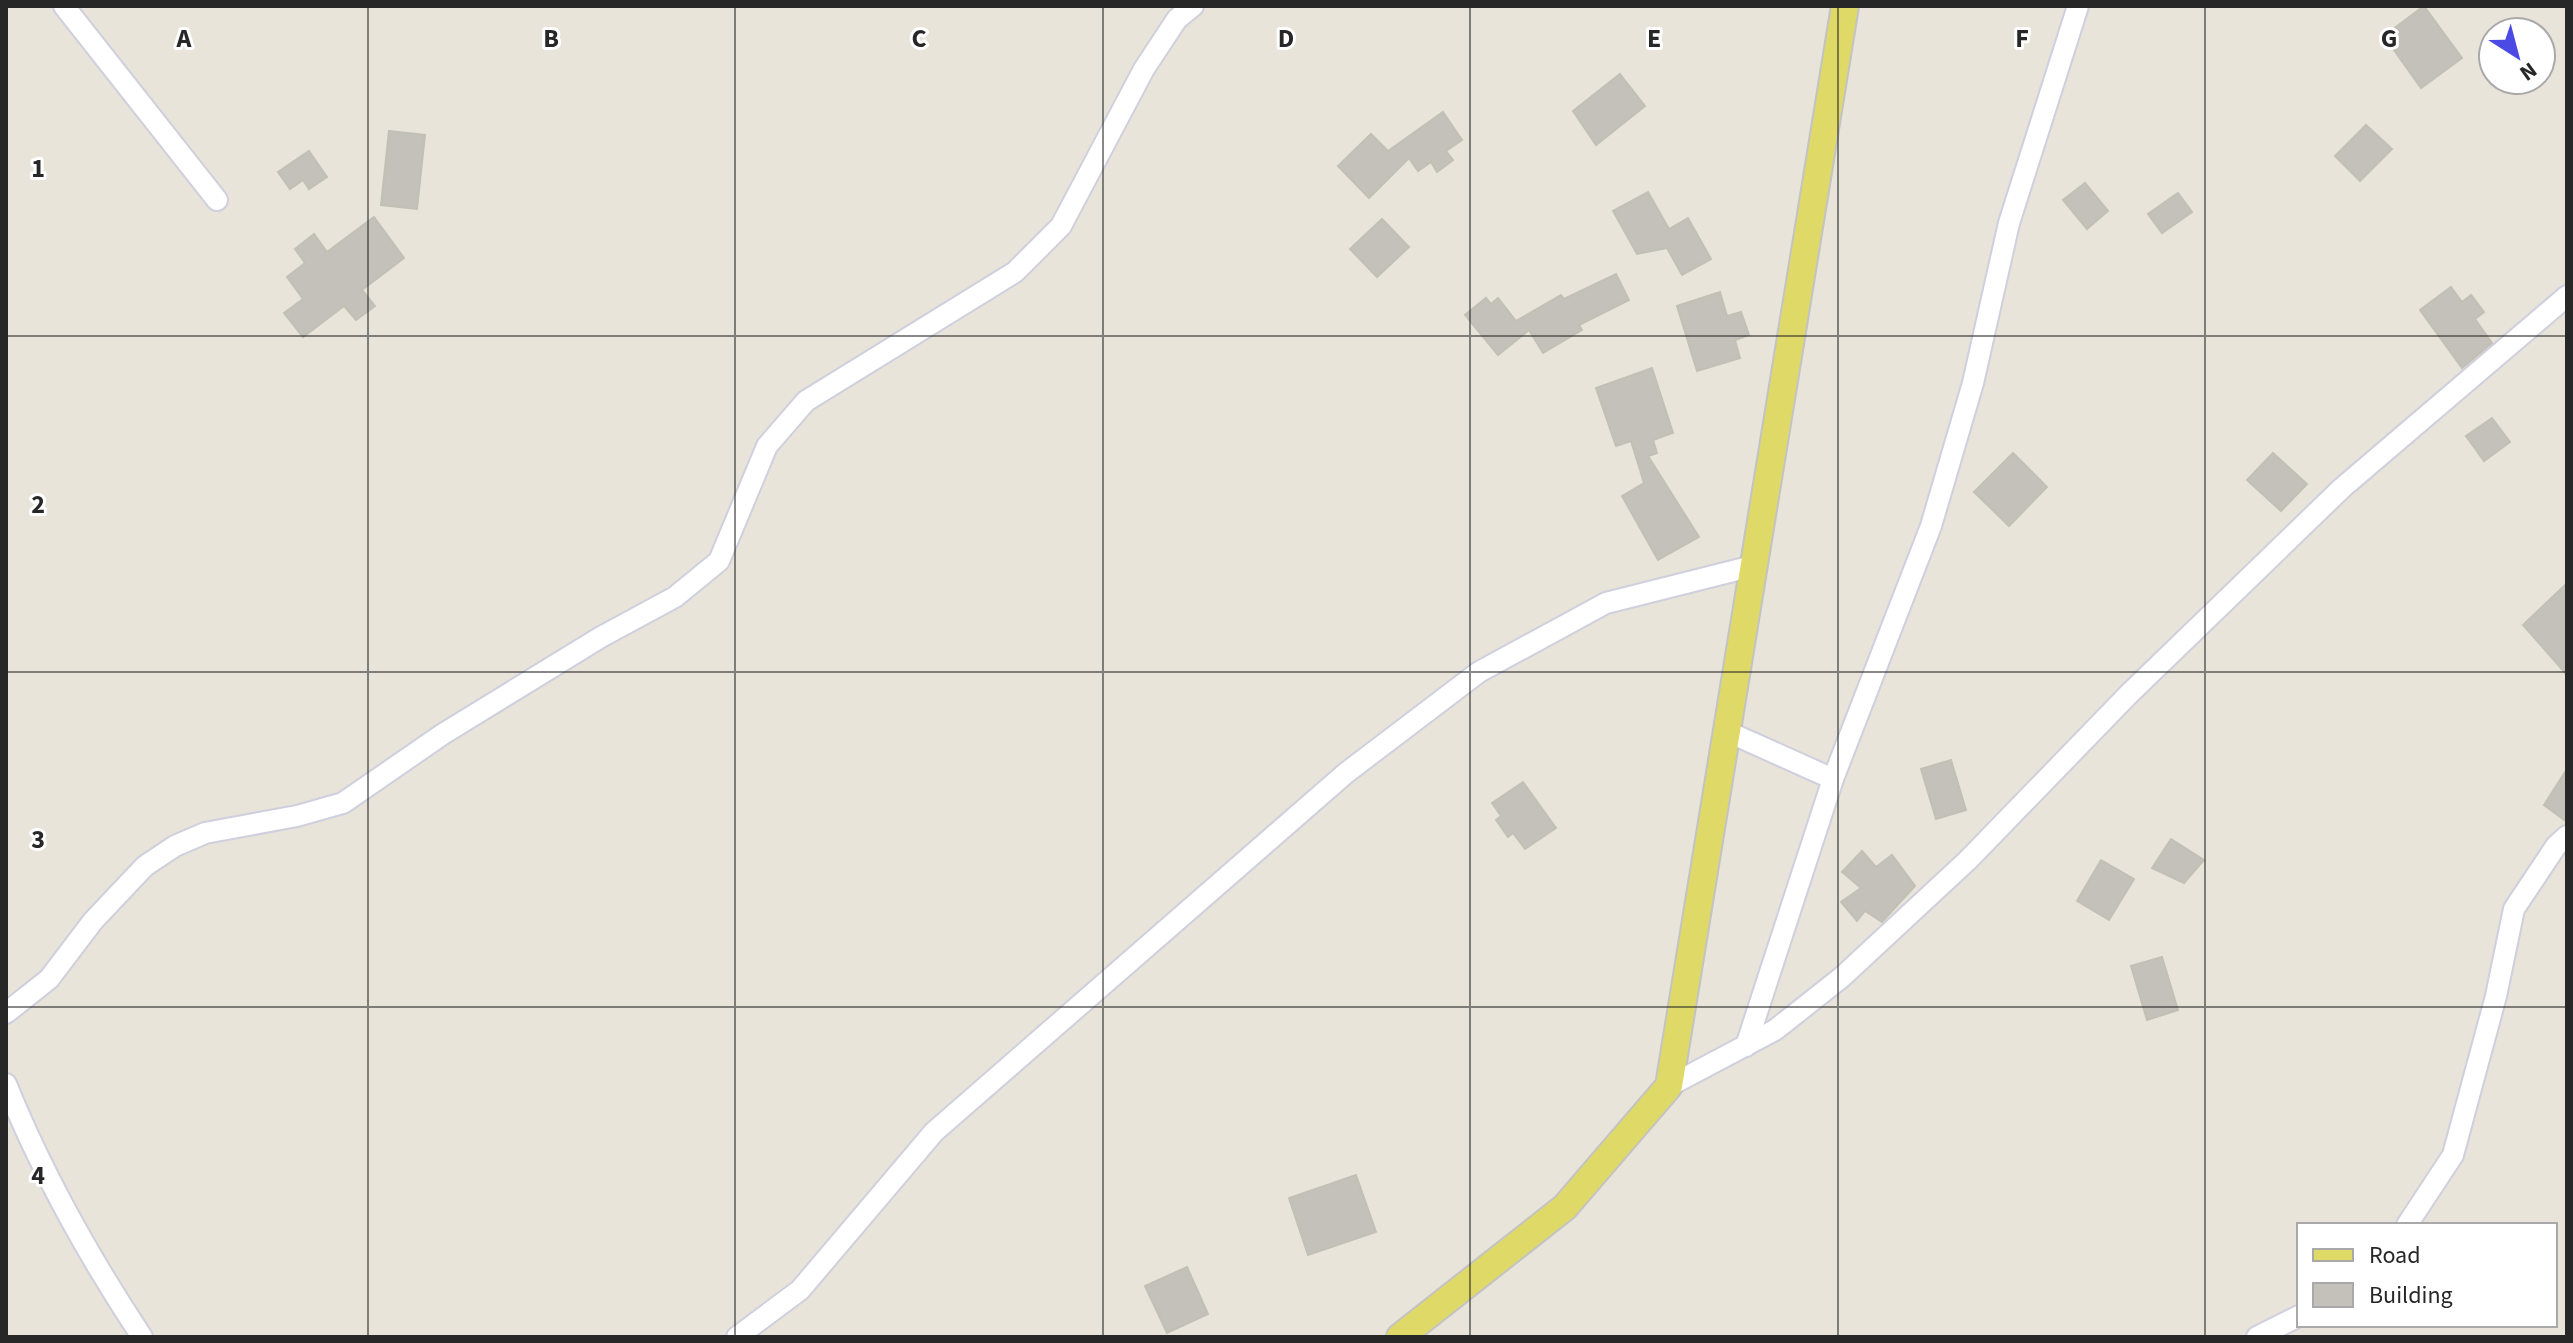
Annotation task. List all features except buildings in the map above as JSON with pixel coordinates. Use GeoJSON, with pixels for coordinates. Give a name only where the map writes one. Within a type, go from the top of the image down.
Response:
{"type":"FeatureCollection","features":[{"type":"Feature","properties":{"kind":"main road"},"geometry":{"type":"LineString","coordinates":[[1400,1337],[1565,1207],[1669,1086],[1845,6]]}},
{"type":"Feature","properties":{"kind":"street"},"geometry":{"type":"LineString","coordinates":[[64,6],[217,200]]}},
{"type":"Feature","properties":{"kind":"street"},"geometry":{"type":"LineString","coordinates":[[6,1013],[49,979],[93,921],[145,866],[175,846],[205,833],[297,816],[343,803],[470,718],[601,637],[675,597],[719,561],[767,446],[806,401],[1015,272],[1061,226],[1144,69],[1177,19],[1193,6]]}},
{"type":"Feature","properties":{"kind":"street"},"geometry":{"type":"LineString","coordinates":[[1746,1046],[1833,779],[1931,526],[1973,383],[2009,223],[2078,6]]}},
{"type":"Feature","properties":{"kind":"street"},"geometry":{"type":"LineString","coordinates":[[1669,1086],[1775,1030],[1842,977],[1968,860],[2129,694],[2342,488],[2567,296]]}},
{"type":"Feature","properties":{"kind":"street"},"geometry":{"type":"LineString","coordinates":[[737,1337],[800,1290],[934,1132],[1346,773],[1479,672],[1606,603],[1753,566]]}},
{"type":"Feature","properties":{"kind":"street"},"geometry":{"type":"LineString","coordinates":[[1726,731],[1833,779]]}},
{"type":"Feature","properties":{"kind":"street"},"geometry":{"type":"LineString","coordinates":[[2408,1223],[2453,1155],[2496,996],[2514,909],[2556,846],[2567,836]]}},
{"type":"Feature","properties":{"kind":"street"},"geometry":{"type":"LineString","coordinates":[[6,1084],[30,1145],[64,1209],[142,1337]]}},
{"type":"Feature","properties":{"kind":"street"},"geometry":{"type":"LineString","coordinates":[[2257,1337],[2297,1317]]}}]}
